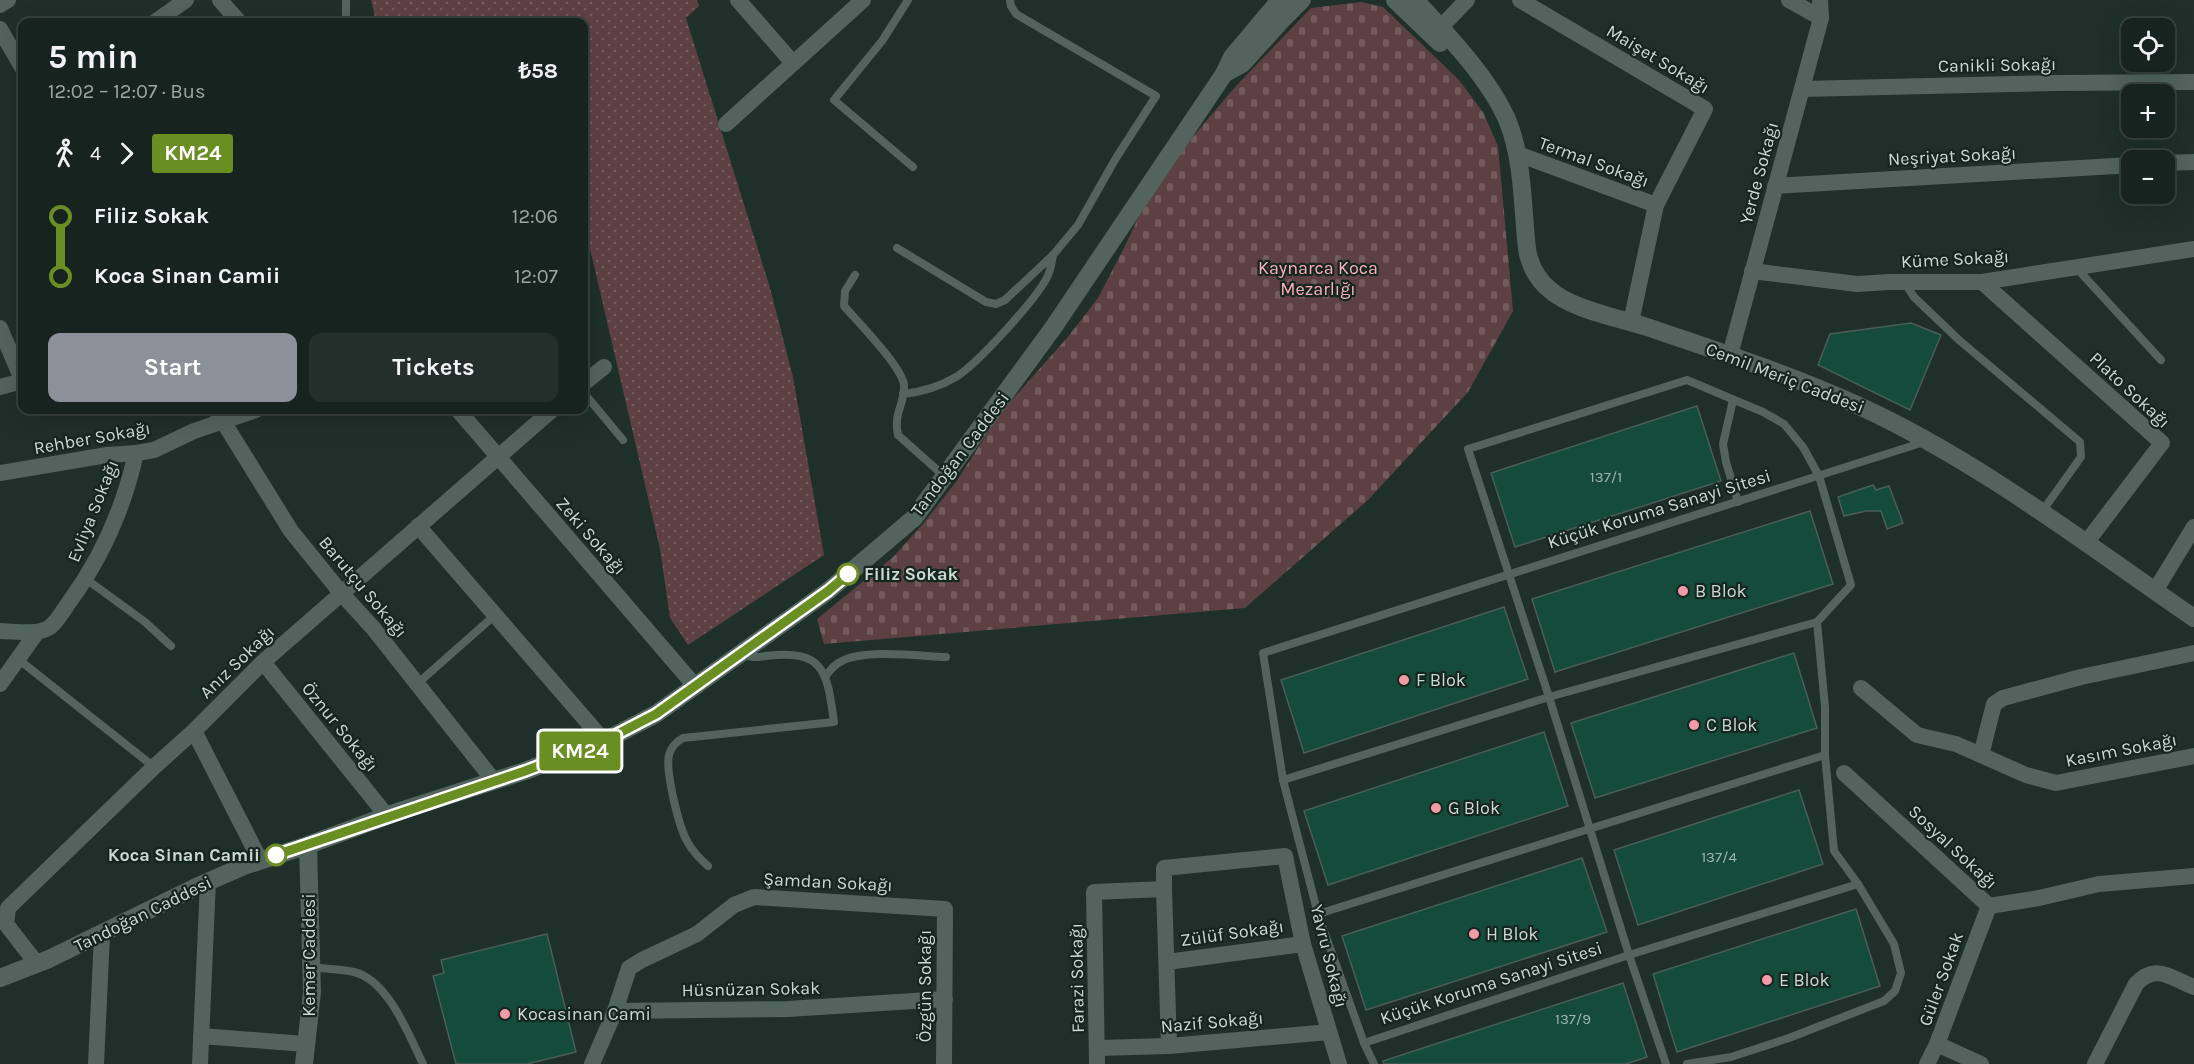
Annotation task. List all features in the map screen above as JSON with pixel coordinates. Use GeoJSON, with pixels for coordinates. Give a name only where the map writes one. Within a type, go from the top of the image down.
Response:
{"type":"FeatureCollection","features":[{"type":"Feature","properties":{"kind":"street"},"geometry":{"type":"LineString","coordinates":[[0,5],[8,0]]}},
{"type":"Feature","properties":{"kind":"street"},"geometry":{"type":"LineString","coordinates":[[160,18],[186,0]]}},
{"type":"Feature","properties":{"kind":"street"},"geometry":{"type":"LineString","coordinates":[[220,0],[236,18]]}},
{"type":"Feature","properties":{"kind":"street"},"geometry":{"type":"LineString","coordinates":[[738,0],[793,63]]}},
{"type":"Feature","properties":{"kind":"street"},"geometry":{"type":"LineString","coordinates":[[726,124],[863,0]]}},
{"type":"Feature","properties":{"kind":"street","name":"Tandoğan Caddesi"},"geometry":{"type":"LineString","coordinates":[[0,978],[102,935],[208,881],[260,860],[308,846],[387,816],[494,781],[604,741],[656,714],[828,591],[914,518],[1053,328],[1224,74],[1232,57],[1280,0]]}},
{"type":"Feature","properties":{"kind":"street","name":"Tandoğan Caddesi"},"geometry":{"type":"LineString","coordinates":[[1224,74],[1242,64],[1302,0]]}},
{"type":"Feature","properties":{"kind":"street","name":"Cemil Meriç Caddesi"},"geometry":{"type":"LineString","coordinates":[[1395,0],[1484,82]]}},
{"type":"Feature","properties":{"kind":"street","name":"Cemil Meriç Caddesi"},"geometry":{"type":"LineString","coordinates":[[1415,0],[1441,27],[1484,82],[1502,110],[1518,154],[1528,257],[1550,291],[1571,304],[1730,355],[1839,397],[1888,419],[2041,513],[2194,618]]}},
{"type":"Feature","properties":{"kind":"street"},"geometry":{"type":"LineString","coordinates":[[1441,27],[1467,0]]}},
{"type":"Feature","properties":{"kind":"street","name":"Maişet Sokağı"},"geometry":{"type":"LineString","coordinates":[[1520,0],[1706,109],[1656,205],[1631,322]]}},
{"type":"Feature","properties":{"kind":"street"},"geometry":{"type":"LineString","coordinates":[[1789,0],[1821,18]]}},
{"type":"Feature","properties":{"kind":"street","name":"Yerde Sokağı"},"geometry":{"type":"LineString","coordinates":[[1730,355],[1821,18],[1820,0]]}},
{"type":"Feature","properties":{"kind":"street"},"geometry":{"type":"LineString","coordinates":[[0,29],[18,60]]}},
{"type":"Feature","properties":{"kind":"street","name":"Canikli Sokağı"},"geometry":{"type":"LineString","coordinates":[[1802,89],[2194,82]]}},
{"type":"Feature","properties":{"kind":"street","name":"Termal Sokağı"},"geometry":{"type":"LineString","coordinates":[[1518,154],[1656,205]]}},
{"type":"Feature","properties":{"kind":"street"},"geometry":{"type":"LineString","coordinates":[[2175,163],[2194,162]]}},
{"type":"Feature","properties":{"kind":"street","name":"Neşriyat Sokağı"},"geometry":{"type":"LineString","coordinates":[[1776,186],[2121,166]]}},
{"type":"Feature","properties":{"kind":"street","name":"Küme Sokağı"},"geometry":{"type":"LineString","coordinates":[[1752,272],[1857,284],[1982,282],[2194,249]]}},
{"type":"Feature","properties":{"kind":"street","name":"Plato Sokağı"},"geometry":{"type":"LineString","coordinates":[[1982,282],[2162,443],[2086,543]]}},
{"type":"Feature","properties":{"kind":"street"},"geometry":{"type":"LineString","coordinates":[[0,328],[18,371]]}},
{"type":"Feature","properties":{"kind":"street"},"geometry":{"type":"LineString","coordinates":[[588,380],[604,367]]}},
{"type":"Feature","properties":{"kind":"street"},"geometry":{"type":"LineString","coordinates":[[0,387],[18,381]]}},
{"type":"Feature","properties":{"kind":"street","name":"Zeki Sokağı"},"geometry":{"type":"LineString","coordinates":[[461,414],[696,687]]}},
{"type":"Feature","properties":{"kind":"street","name":"Anız Sokağı"},"geometry":{"type":"LineString","coordinates":[[37,964],[6,924],[8,908],[263,662],[547,414]]}},
{"type":"Feature","properties":{"kind":"street","name":"Rehber Sokağı"},"geometry":{"type":"LineString","coordinates":[[0,473],[108,455],[154,450],[194,431],[219,415]]}},
{"type":"Feature","properties":{"kind":"street","name":"Barutçu Sokağı"},"geometry":{"type":"LineString","coordinates":[[219,415],[291,531],[373,628],[494,781]]}},
{"type":"Feature","properties":{"kind":"street","name":"Evliya Sokağı"},"geometry":{"type":"LineString","coordinates":[[0,684],[37,632],[50,627],[86,579],[100,554],[119,509],[136,453]]}},
{"type":"Feature","properties":{"kind":"street"},"geometry":{"type":"LineString","coordinates":[[418,526],[604,741]]}},
{"type":"Feature","properties":{"kind":"street"},"geometry":{"type":"LineString","coordinates":[[2155,591],[2194,527]]}},
{"type":"Feature","properties":{"kind":"street"},"geometry":{"type":"LineString","coordinates":[[0,631],[37,632]]}},
{"type":"Feature","properties":{"kind":"street"},"geometry":{"type":"LineString","coordinates":[[1861,688],[1917,735],[1956,744],[1981,755],[1994,704],[2003,698],[2081,677],[2194,653]]}},
{"type":"Feature","properties":{"kind":"street","name":"Öznur Sokağı"},"geometry":{"type":"LineString","coordinates":[[263,662],[387,816]]}},
{"type":"Feature","properties":{"kind":"street"},"geometry":{"type":"LineString","coordinates":[[194,731],[260,860]]}},
{"type":"Feature","properties":{"kind":"street","name":"Kasım Sokağı"},"geometry":{"type":"LineString","coordinates":[[1981,755],[2026,775],[2056,783],[2194,756]]}},
{"type":"Feature","properties":{"kind":"street","name":"Sosyal Sokağı"},"geometry":{"type":"LineString","coordinates":[[1844,773],[1989,906],[2039,898],[2099,884],[2194,876]]}},
{"type":"Feature","properties":{"kind":"street","name":"Kemer Caddesi"},"geometry":{"type":"LineString","coordinates":[[304,1064],[312,1005],[308,846]]}},
{"type":"Feature","properties":{"kind":"street","name":"Yavru Sokağı"},"geometry":{"type":"LineString","coordinates":[[1164,889],[1164,868],[1285,856],[1303,944],[1339,1064]]}},
{"type":"Feature","properties":{"kind":"street"},"geometry":{"type":"LineString","coordinates":[[200,1064],[208,881]]}},
{"type":"Feature","properties":{"kind":"street"},"geometry":{"type":"LineString","coordinates":[[1164,889],[1169,1046]]}},
{"type":"Feature","properties":{"kind":"street","name":"Farazi Sokağı"},"geometry":{"type":"LineString","coordinates":[[1097,1056],[1094,891],[1164,889]]}},
{"type":"Feature","properties":{"kind":"street","name":"Şamdan Sokağı"},"geometry":{"type":"LineString","coordinates":[[615,1011],[629,968],[697,934],[734,905],[754,897],[945,909]]}},
{"type":"Feature","properties":{"kind":"street","name":"Güler Sokak"},"geometry":{"type":"LineString","coordinates":[[1927,1064],[1937,1044],[1989,906]]}},
{"type":"Feature","properties":{"kind":"street","name":"Özgün Sokağı"},"geometry":{"type":"LineString","coordinates":[[944,1064],[945,909]]}},
{"type":"Feature","properties":{"kind":"street"},"geometry":{"type":"LineString","coordinates":[[96,1064],[102,935]]}},
{"type":"Feature","properties":{"kind":"street","name":"Zülüf Sokağı"},"geometry":{"type":"LineString","coordinates":[[1167,962],[1303,944]]}},
{"type":"Feature","properties":{"kind":"street"},"geometry":{"type":"LineString","coordinates":[[2095,1064],[2136,984],[2144,975],[2158,973],[2194,987]]}},
{"type":"Feature","properties":{"kind":"street","name":"Hüsnüzan Sokak"},"geometry":{"type":"LineString","coordinates":[[615,1011],[788,1010],[945,999]]}},
{"type":"Feature","properties":{"kind":"street"},"geometry":{"type":"LineString","coordinates":[[592,1064],[615,1011]]}},
{"type":"Feature","properties":{"kind":"street","name":"Nazif Sokağı"},"geometry":{"type":"LineString","coordinates":[[1097,1056],[1169,1046],[1329,1032]]}},
{"type":"Feature","properties":{"kind":"street"},"geometry":{"type":"LineString","coordinates":[[201,1036],[305,1044]]}},
{"type":"Feature","properties":{"kind":"street"},"geometry":{"type":"LineString","coordinates":[[1937,1044],[1981,1064]]}},
{"type":"Feature","properties":{"kind":"lane"},"geometry":{"type":"LineString","coordinates":[[346,0],[346,18]]}},
{"type":"Feature","properties":{"kind":"lane"},"geometry":{"type":"LineString","coordinates":[[908,0],[882,41],[834,100],[913,167]]}},
{"type":"Feature","properties":{"kind":"lane"},"geometry":{"type":"LineString","coordinates":[[897,248],[991,304],[1005,300],[1053,255],[1078,225],[1116,158],[1156,96],[1016,14],[1010,0]]}},
{"type":"Feature","properties":{"kind":"lane"},"geometry":{"type":"LineString","coordinates":[[903,394],[942,384],[970,366],[1032,299],[1049,274],[1053,255]]}},
{"type":"Feature","properties":{"kind":"lane"},"geometry":{"type":"LineString","coordinates":[[2079,267],[2081,273],[2161,360]]}},
{"type":"Feature","properties":{"kind":"lane"},"geometry":{"type":"LineString","coordinates":[[855,275],[845,291],[844,306],[900,373],[903,380],[903,394],[896,419],[898,435],[944,476]]}},
{"type":"Feature","properties":{"kind":"lane"},"geometry":{"type":"LineString","coordinates":[[1904,282],[1914,297],[1959,340],[2080,442],[2082,447],[2080,457],[2041,513]]}},
{"type":"Feature","properties":{"kind":"lane","name":"Küçük Koruma Sanayi Sitesi"},"geometry":{"type":"LineString","coordinates":[[1666,1064],[1629,955],[1549,697],[1468,449],[1687,380],[1784,424],[1803,447],[1819,476],[1851,585],[1817,622]]}},
{"type":"Feature","properties":{"kind":"lane"},"geometry":{"type":"LineString","coordinates":[[588,398],[623,440]]}},
{"type":"Feature","properties":{"kind":"lane"},"geometry":{"type":"LineString","coordinates":[[1733,400],[1724,444],[1726,462],[1738,502]]}},
{"type":"Feature","properties":{"kind":"lane","name":"Küçük Koruma Sanayi Sitesi"},"geometry":{"type":"LineString","coordinates":[[1374,1064],[1364,1043],[1318,914],[1283,780],[1263,653],[1927,441]]}},
{"type":"Feature","properties":{"kind":"lane"},"geometry":{"type":"LineString","coordinates":[[86,579],[145,622],[171,646]]}},
{"type":"Feature","properties":{"kind":"lane"},"geometry":{"type":"LineString","coordinates":[[417,684],[495,615]]}},
{"type":"Feature","properties":{"kind":"lane"},"geometry":{"type":"LineString","coordinates":[[1283,780],[1549,697],[1817,622],[1826,706],[1825,755],[1834,851],[1858,884],[1894,944],[1900,973],[1895,991],[1884,1001],[1789,1038],[1731,1057],[1687,1064]]}},
{"type":"Feature","properties":{"kind":"lane"},"geometry":{"type":"LineString","coordinates":[[708,866],[691,849],[682,830],[673,796],[668,761],[671,749],[683,738],[834,722],[825,676],[816,664],[801,655],[792,653],[753,657],[743,653]]}},
{"type":"Feature","properties":{"kind":"lane"},"geometry":{"type":"LineString","coordinates":[[825,676],[839,663],[852,657],[880,655],[946,657]]}},
{"type":"Feature","properties":{"kind":"lane"},"geometry":{"type":"LineString","coordinates":[[18,659],[154,767]]}},
{"type":"Feature","properties":{"kind":"lane"},"geometry":{"type":"LineString","coordinates":[[1318,914],[1825,755]]}},
{"type":"Feature","properties":{"kind":"lane","name":"Küçük Koruma Sanayi Sitesi"},"geometry":{"type":"LineString","coordinates":[[1364,1043],[1629,955],[1858,884]]}},
{"type":"Feature","properties":{"kind":"lane"},"geometry":{"type":"LineString","coordinates":[[311,967],[356,972],[375,982],[399,1015],[423,1064]]}},
{"type":"Feature","properties":{"kind":"green space"},"geometry":{"type":"Polygon","coordinates":[[[371,0],[697,0],[699,6],[686,18],[770,288],[793,377],[824,555],[688,645],[670,618],[660,549],[588,240],[588,18],[375,18],[371,0]]]}},
{"type":"Feature","properties":{"kind":"green space","name":"Kaynarca Koca Mezarlığı"},"geometry":{"type":"Polygon","coordinates":[[[1361,2],[1383,7],[1459,80],[1483,112],[1498,146],[1513,311],[1468,392],[1368,500],[1245,608],[824,644],[817,619],[893,557],[956,482],[1001,412],[1067,338],[1098,298],[1146,201],[1178,154],[1236,86],[1311,8],[1361,2]]]}},
{"type":"Feature","properties":{"kind":"building"},"geometry":{"type":"Polygon","coordinates":[[[1911,323],[1941,335],[1910,410],[1818,365],[1830,334],[1911,323]]]}},
{"type":"Feature","properties":{"kind":"building"},"geometry":{"type":"Polygon","coordinates":[[[1697,406],[1721,481],[1515,547],[1491,473],[1697,406]]]}},
{"type":"Feature","properties":{"kind":"building"},"geometry":{"type":"Polygon","coordinates":[[[1873,485],[1876,490],[1889,486],[1903,523],[1887,529],[1881,511],[1866,511],[1844,516],[1838,497],[1873,485]]]}},
{"type":"Feature","properties":{"kind":"building","name":"B Blok"},"geometry":{"type":"Polygon","coordinates":[[[1810,511],[1833,584],[1555,672],[1532,599],[1810,511]]]}},
{"type":"Feature","properties":{"kind":"building","name":"F Blok"},"geometry":{"type":"Polygon","coordinates":[[[1504,607],[1528,679],[1304,753],[1281,680],[1504,607]]]}},
{"type":"Feature","properties":{"kind":"building","name":"C Blok"},"geometry":{"type":"Polygon","coordinates":[[[1794,653],[1817,728],[1595,798],[1571,723],[1794,653]]]}},
{"type":"Feature","properties":{"kind":"building","name":"G Blok"},"geometry":{"type":"Polygon","coordinates":[[[1544,732],[1568,806],[1328,885],[1304,811],[1544,732]]]}},
{"type":"Feature","properties":{"kind":"building"},"geometry":{"type":"Polygon","coordinates":[[[1799,790],[1823,864],[1638,925],[1614,850],[1799,790]]]}},
{"type":"Feature","properties":{"kind":"building","name":"H Blok"},"geometry":{"type":"Polygon","coordinates":[[[1582,858],[1607,932],[1366,1010],[1342,936],[1582,858]]]}},
{"type":"Feature","properties":{"kind":"building","name":"E Blok"},"geometry":{"type":"Polygon","coordinates":[[[1856,909],[1880,986],[1677,1052],[1653,974],[1856,909]]]}},
{"type":"Feature","properties":{"kind":"building","name":"Kocasinan Cami"},"geometry":{"type":"Polygon","coordinates":[[[547,934],[576,1052],[527,1064],[456,1064],[433,976],[444,973],[441,960],[547,934]]]}},
{"type":"Feature","properties":{"kind":"building"},"geometry":{"type":"Polygon","coordinates":[[[1623,983],[1647,1057],[1626,1064],[1384,1064],[1383,1061],[1623,983]]]}},
{"type":"Feature","properties":{"kind":"bus line","name":"KM24"},"geometry":{"type":"LineString","coordinates":[[276,855],[525,771],[604,741],[656,714],[696,687],[848,574]]}},
{"type":"Feature","properties":{"kind":"place","name":"Filiz Sokak"},"geometry":{"type":"Point","coordinates":[848,574]}},
{"type":"Feature","properties":{"kind":"place","name":"B Blok"},"geometry":{"type":"Point","coordinates":[1683,591]}},
{"type":"Feature","properties":{"kind":"place","name":"F Blok"},"geometry":{"type":"Point","coordinates":[1404,680]}},
{"type":"Feature","properties":{"kind":"place","name":"C Blok"},"geometry":{"type":"Point","coordinates":[1694,725]}},
{"type":"Feature","properties":{"kind":"place","name":"G Blok"},"geometry":{"type":"Point","coordinates":[1436,808]}},
{"type":"Feature","properties":{"kind":"place","name":"Koca Sinan Camii"},"geometry":{"type":"Point","coordinates":[276,855]}},
{"type":"Feature","properties":{"kind":"place","name":"H Blok"},"geometry":{"type":"Point","coordinates":[1474,934]}},
{"type":"Feature","properties":{"kind":"place","name":"E Blok"},"geometry":{"type":"Point","coordinates":[1767,980]}},
{"type":"Feature","properties":{"kind":"place","name":"Kocasinan Cami"},"geometry":{"type":"Point","coordinates":[505,1014]}}]}
